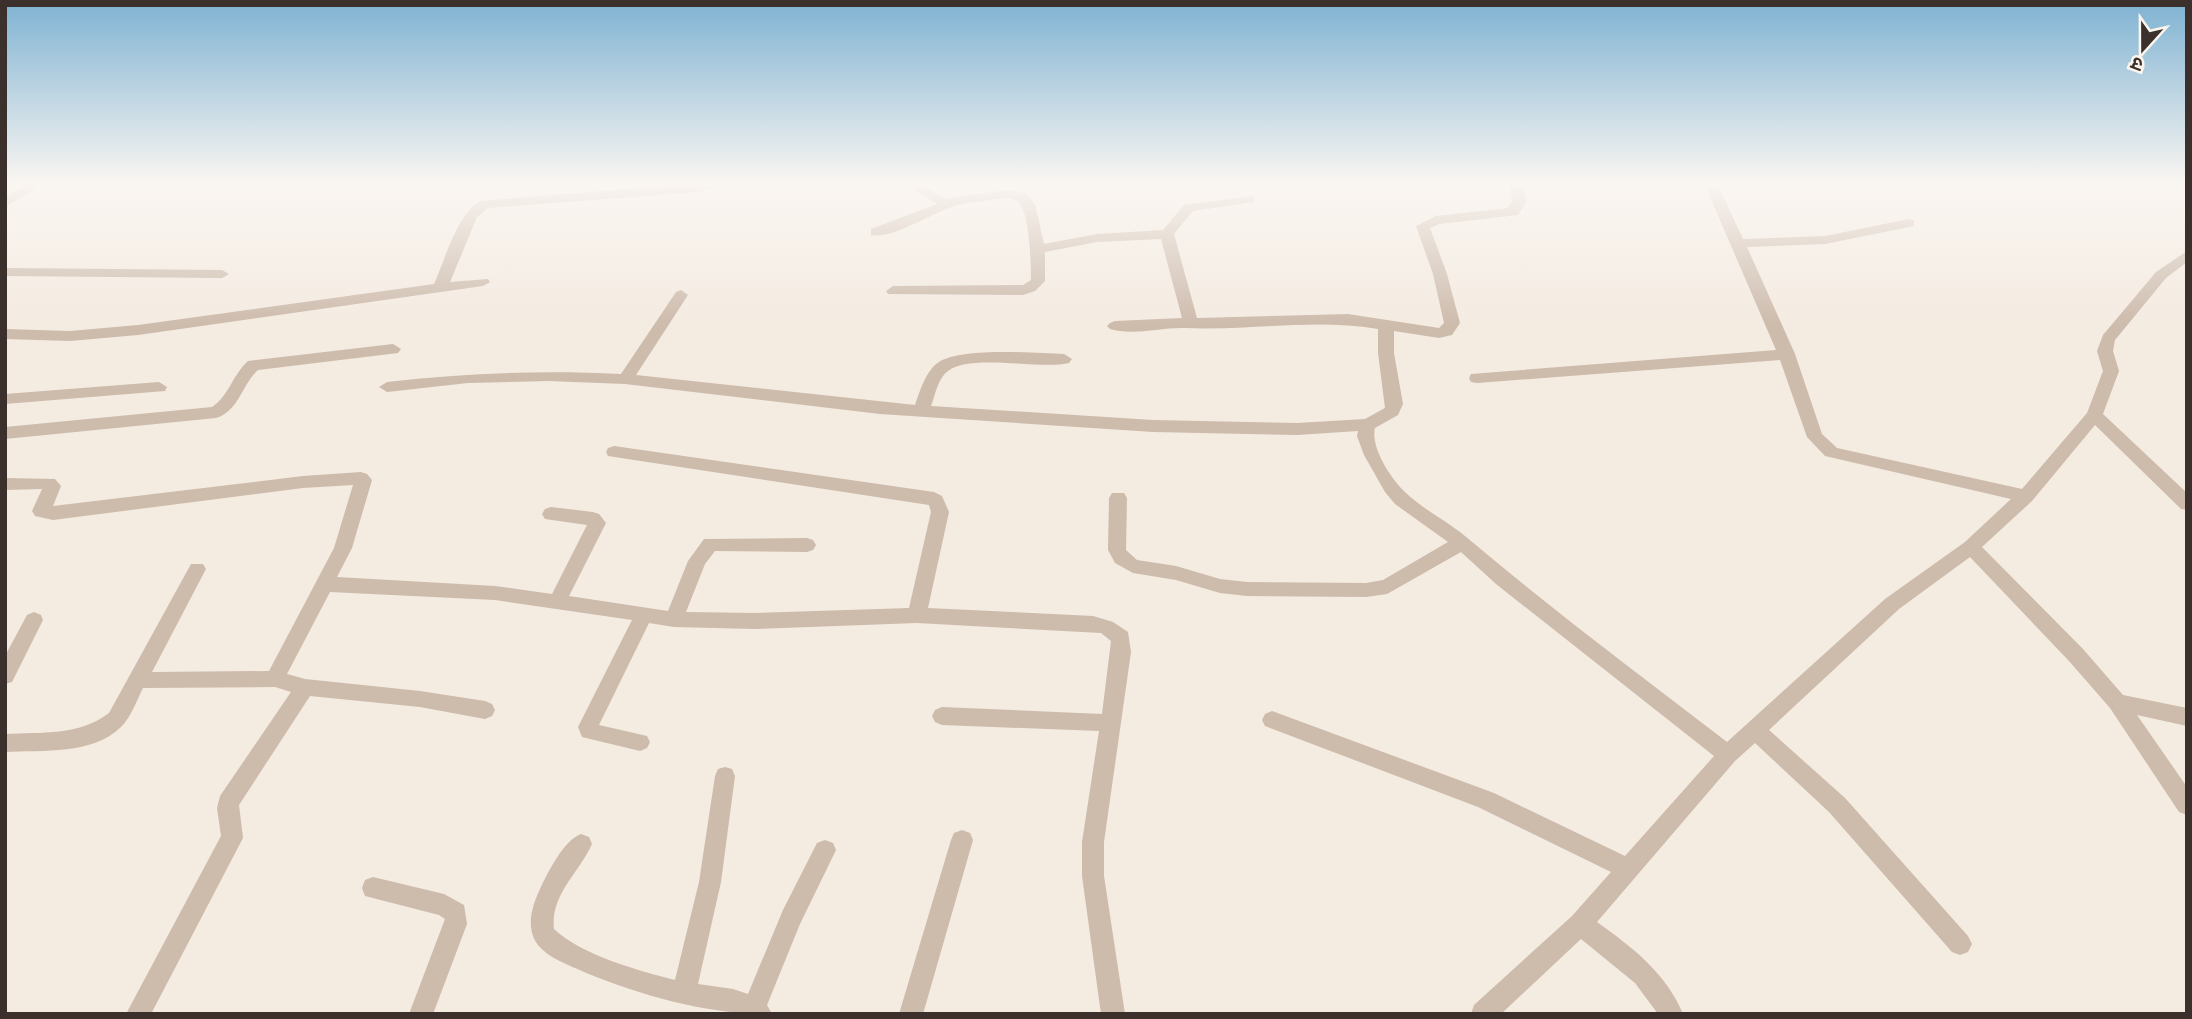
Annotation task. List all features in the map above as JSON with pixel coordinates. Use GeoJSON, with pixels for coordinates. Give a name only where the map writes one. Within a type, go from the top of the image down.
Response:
{"type":"FeatureCollection","features":[{"type":"Feature","properties":{"kind":"street"},"geometry":{"type":"LineString","coordinates":[[440,288],[464,231]]}},
{"type":"Feature","properties":{"kind":"street"},"geometry":{"type":"LineString","coordinates":[[876,232],[880,231]]}},
{"type":"Feature","properties":{"kind":"street"},"geometry":{"type":"LineString","coordinates":[[894,291],[1030,288],[1038,281],[1038,249],[1034,231]]}},
{"type":"Feature","properties":{"kind":"street"},"geometry":{"type":"LineString","coordinates":[[1038,249],[1097,238],[1167,234],[1170,231]]}},
{"type":"Feature","properties":{"kind":"street"},"geometry":{"type":"LineString","coordinates":[[1115,326],[1309,318],[1348,319],[1439,333],[1450,329],[1452,323],[1440,274],[1425,231]]}},
{"type":"Feature","properties":{"kind":"street"},"geometry":{"type":"LineString","coordinates":[[1734,231],[1787,354],[1815,437],[1831,452],[2026,496]]}},
{"type":"Feature","properties":{"kind":"street"},"geometry":{"type":"LineString","coordinates":[[1740,243],[1825,240],[1872,231]]}},
{"type":"Feature","properties":{"kind":"street"},"geometry":{"type":"LineString","coordinates":[[1167,234],[1191,324]]}},
{"type":"Feature","properties":{"kind":"street"},"geometry":{"type":"LineString","coordinates":[[1483,1014],[1580,923],[1728,755],[1892,604],[1970,547],[2026,496],[2094,415],[2111,371],[2105,344],[2123,318],[2161,275],[2187,255]]}},
{"type":"Feature","properties":{"kind":"street"},"geometry":{"type":"LineString","coordinates":[[5,272],[222,274]]}},
{"type":"Feature","properties":{"kind":"street"},"geometry":{"type":"LineString","coordinates":[[5,334],[70,336],[138,330],[483,282]]}},
{"type":"Feature","properties":{"kind":"street"},"geometry":{"type":"LineString","coordinates":[[625,379],[681,295]]}},
{"type":"Feature","properties":{"kind":"street"},"geometry":{"type":"LineString","coordinates":[[387,387],[505,375],[625,379],[880,408],[1153,426],[1297,429],[1368,425],[1392,411],[1395,404],[1386,353],[1386,325]]}},
{"type":"Feature","properties":{"kind":"street"},"geometry":{"type":"LineString","coordinates":[[5,433],[216,412],[227,405],[244,375],[254,365],[393,349]]}},
{"type":"Feature","properties":{"kind":"street"},"geometry":{"type":"LineString","coordinates":[[1477,378],[1787,354]]}},
{"type":"Feature","properties":{"kind":"street"},"geometry":{"type":"LineString","coordinates":[[921,410],[938,372],[950,362],[969,359],[1063,359]]}},
{"type":"Feature","properties":{"kind":"street"},"geometry":{"type":"LineString","coordinates":[[5,399],[159,387]]}},
{"type":"Feature","properties":{"kind":"street"},"geometry":{"type":"LineString","coordinates":[[2094,415],[2187,504]]}},
{"type":"Feature","properties":{"kind":"street"},"geometry":{"type":"LineString","coordinates":[[1368,425],[1365,436],[1380,472],[1391,488],[1416,511],[1462,543],[1503,579],[1728,755]]}},
{"type":"Feature","properties":{"kind":"street"},"geometry":{"type":"LineString","coordinates":[[614,452],[928,497],[936,501],[940,512],[917,615]]}},
{"type":"Feature","properties":{"kind":"street"},"geometry":{"type":"LineString","coordinates":[[5,484],[49,483],[52,486],[41,511],[53,513],[303,482],[361,478],[362,492],[343,548],[275,679]]}},
{"type":"Feature","properties":{"kind":"street"},"geometry":{"type":"LineString","coordinates":[[1118,498],[1117,550],[1126,563],[1176,573],[1220,586],[1247,589],[1376,589],[1404,579],[1462,543]]}},
{"type":"Feature","properties":{"kind":"street"},"geometry":{"type":"LineString","coordinates":[[551,513],[593,519],[597,523],[557,602]]}},
{"type":"Feature","properties":{"kind":"street"},"geometry":{"type":"LineString","coordinates":[[674,619],[696,561],[710,544],[807,545]]}},
{"type":"Feature","properties":{"kind":"street"},"geometry":{"type":"LineString","coordinates":[[1970,547],[2076,655],[2117,702],[2187,805]]}},
{"type":"Feature","properties":{"kind":"street"},"geometry":{"type":"LineString","coordinates":[[5,743],[78,738],[102,730],[116,719],[197,569]]}},
{"type":"Feature","properties":{"kind":"street"},"geometry":{"type":"LineString","coordinates":[[325,584],[495,593],[674,619],[755,621],[917,615],[1093,624],[1115,632],[1121,638],[1121,652],[1093,842],[1093,876],[1113,1014]]}},
{"type":"Feature","properties":{"kind":"street"},"geometry":{"type":"LineString","coordinates":[[640,742],[595,733],[589,731],[588,727],[644,615]]}},
{"type":"Feature","properties":{"kind":"street"},"geometry":{"type":"LineString","coordinates":[[5,676],[34,620]]}},
{"type":"Feature","properties":{"kind":"street"},"geometry":{"type":"LineString","coordinates":[[136,680],[275,679],[306,687],[420,699],[485,710]]}},
{"type":"Feature","properties":{"kind":"street"},"geometry":{"type":"LineString","coordinates":[[138,1014],[232,838],[234,824],[228,813],[229,803],[306,687]]}},
{"type":"Feature","properties":{"kind":"street"},"geometry":{"type":"LineString","coordinates":[[2117,702],[2187,717]]}},
{"type":"Feature","properties":{"kind":"street"},"geometry":{"type":"LineString","coordinates":[[942,716],[1112,723]]}},
{"type":"Feature","properties":{"kind":"street"},"geometry":{"type":"LineString","coordinates":[[1272,720],[1486,800],[1627,868]]}},
{"type":"Feature","properties":{"kind":"street"},"geometry":{"type":"LineString","coordinates":[[1755,730],[1837,805],[1960,944]]}},
{"type":"Feature","properties":{"kind":"street"},"geometry":{"type":"LineString","coordinates":[[684,994],[710,882],[725,776]]}},
{"type":"Feature","properties":{"kind":"street"},"geometry":{"type":"LineString","coordinates":[[911,1014],[962,840]]}},
{"type":"Feature","properties":{"kind":"street"},"geometry":{"type":"LineString","coordinates":[[581,844],[545,905],[542,918],[544,936],[555,947],[630,977],[684,994],[733,999],[757,1011],[791,918],[825,850]]}},
{"type":"Feature","properties":{"kind":"street"},"geometry":{"type":"LineString","coordinates":[[373,888],[444,905],[456,913],[456,924],[421,1014]]}},
{"type":"Feature","properties":{"kind":"street"},"geometry":{"type":"LineString","coordinates":[[1580,923],[1616,950],[1653,985],[1671,1014]]}}]}
